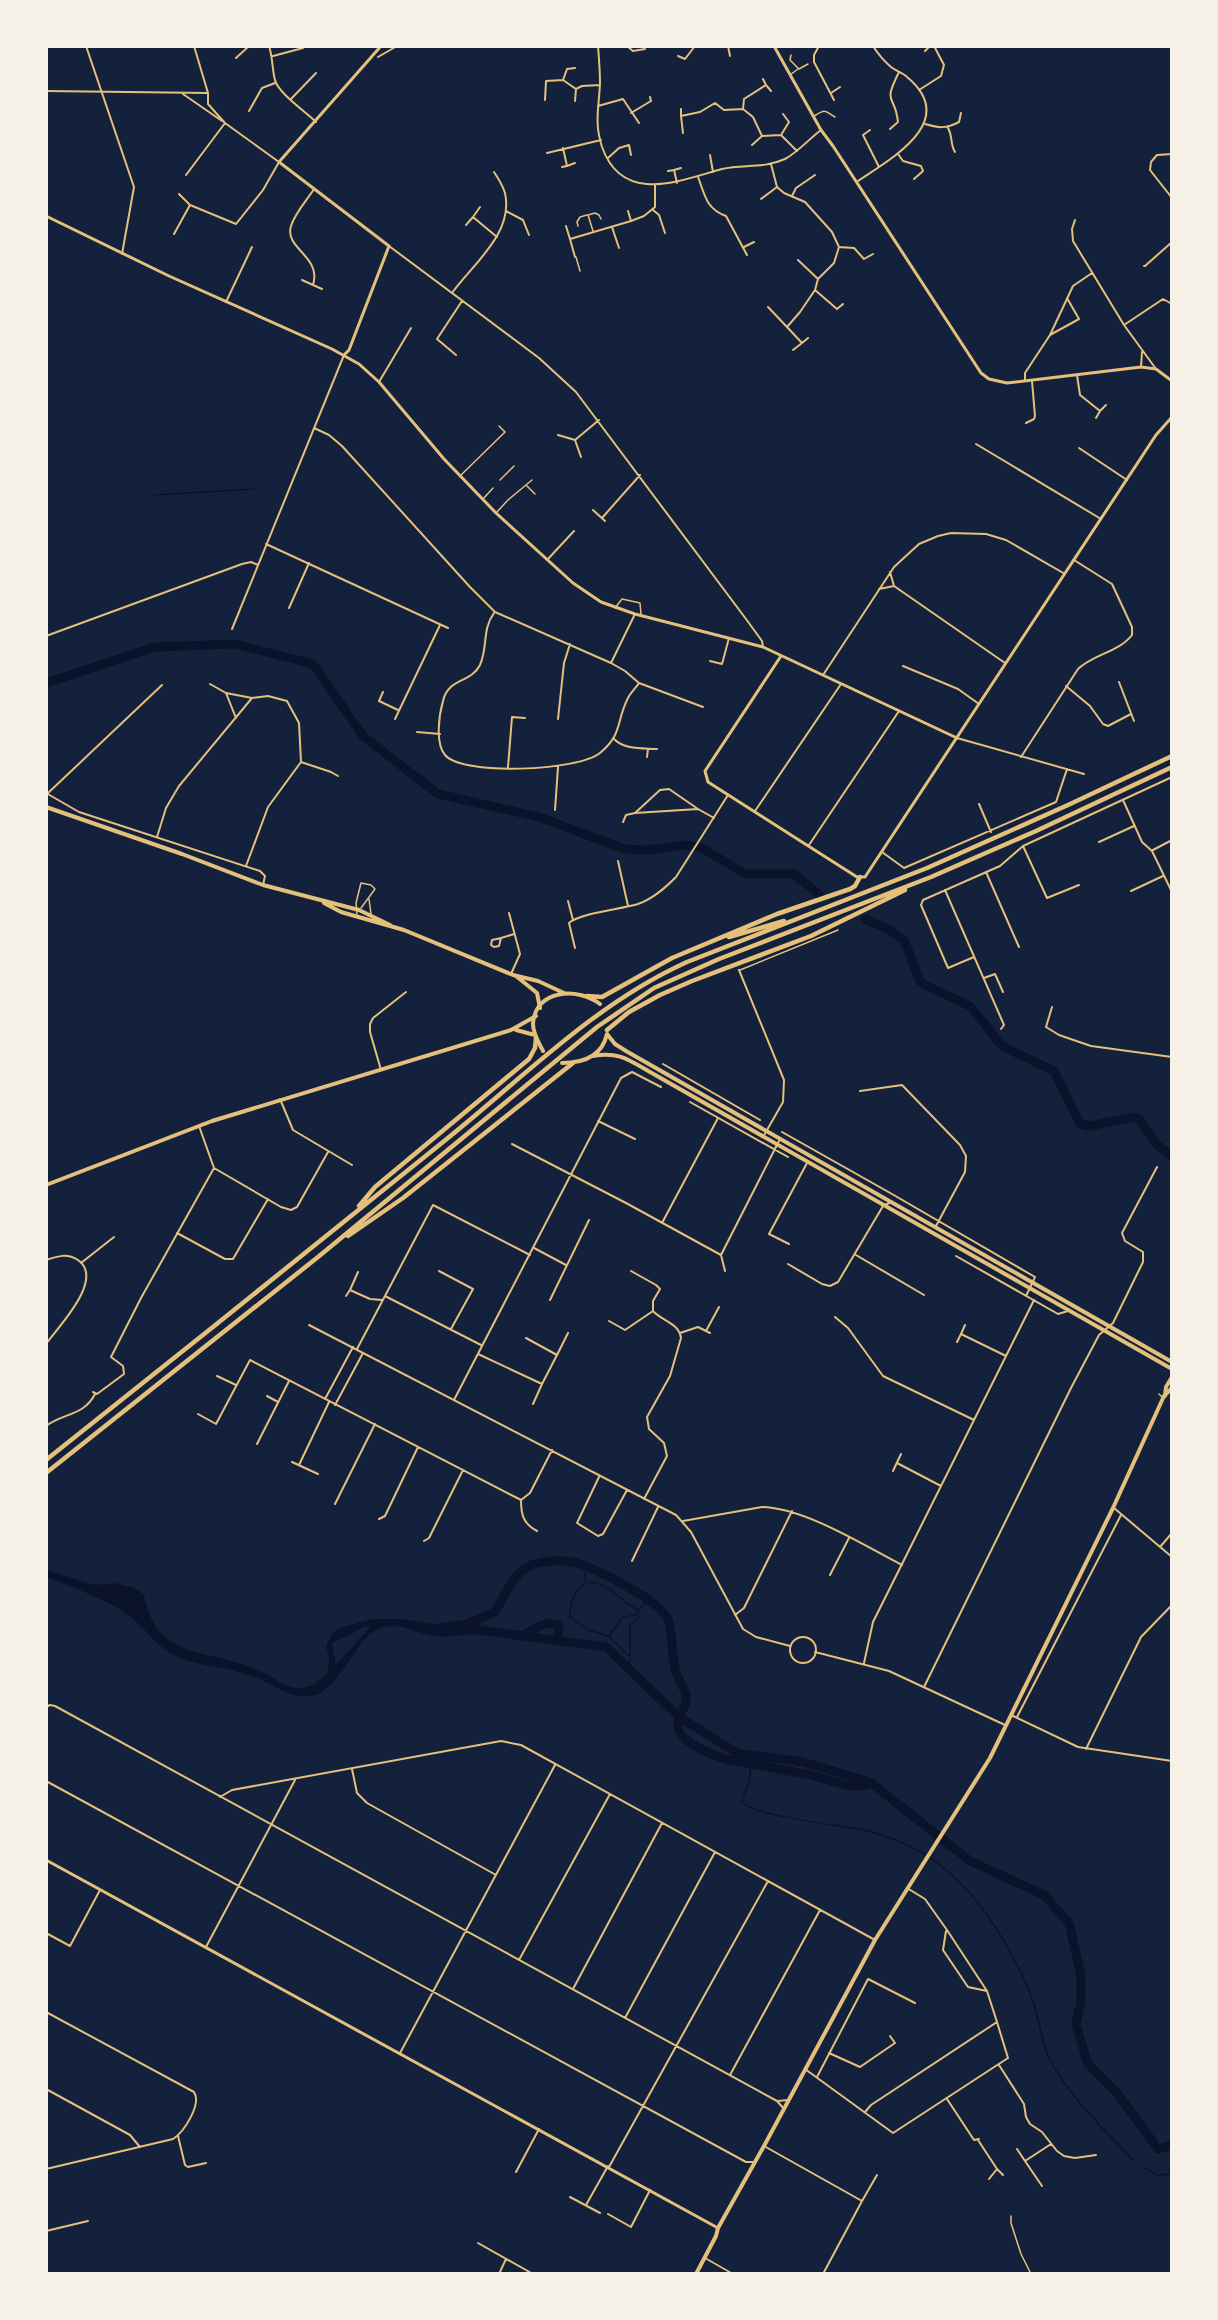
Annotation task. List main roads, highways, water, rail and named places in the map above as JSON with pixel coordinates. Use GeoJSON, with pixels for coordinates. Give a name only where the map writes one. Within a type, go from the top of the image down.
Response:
{"type":"FeatureCollection","features":[{"type":"Feature","properties":{"kind":"highway"},"geometry":{"type":"LineString","coordinates":[[46,1460],[624,995],[659,974],[949,858],[1172,756]]}},
{"type":"Feature","properties":{"kind":"highway"},"geometry":{"type":"LineString","coordinates":[[607,1032],[629,1012],[660,995],[811,936],[931,878],[1172,768]]}},
{"type":"Feature","properties":{"kind":"highway"},"geometry":{"type":"LineString","coordinates":[[587,996],[598,998],[606,995],[656,965],[709,942],[777,914],[850,890],[860,877]]}},
{"type":"Feature","properties":{"kind":"highway"},"geometry":{"type":"LineString","coordinates":[[46,1473],[318,1257],[619,1011],[654,988],[719,959],[931,878]]}},
{"type":"Feature","properties":{"kind":"highway"},"geometry":{"type":"LineString","coordinates":[[709,942],[817,911]]}},
{"type":"Feature","properties":{"kind":"highway"},"geometry":{"type":"LineString","coordinates":[[351,1215],[375,1187],[529,1059],[535,1047],[536,1036]]}},
{"type":"Feature","properties":{"kind":"highway"},"geometry":{"type":"LineString","coordinates":[[318,1257],[403,1198],[573,1063]]}},
{"type":"Feature","properties":{"kind":"main road"},"geometry":{"type":"LineString","coordinates":[[46,807],[263,885],[350,907],[513,974],[538,981],[564,993],[587,996],[600,1004]]}},
{"type":"Feature","properties":{"kind":"main road"},"geometry":{"type":"LineString","coordinates":[[320,901],[350,915],[358,912],[370,914],[390,925]]}},
{"type":"Feature","properties":{"kind":"main road"},"geometry":{"type":"LineString","coordinates":[[513,974],[537,993],[540,1008]]}},
{"type":"Feature","properties":{"kind":"main road"},"geometry":{"type":"LineString","coordinates":[[543,1051],[533,1022],[540,1008],[553,996],[564,993]]}},
{"type":"Feature","properties":{"kind":"main road"},"geometry":{"type":"LineString","coordinates":[[46,1185],[199,1126],[280,1099],[511,1030],[536,1016]]}},
{"type":"Feature","properties":{"kind":"main road"},"geometry":{"type":"LineString","coordinates":[[511,1030],[523,1030],[536,1036]]}},
{"type":"Feature","properties":{"kind":"main road"},"geometry":{"type":"LineString","coordinates":[[593,1056],[605,1044],[607,1032]]}},
{"type":"Feature","properties":{"kind":"main road"},"geometry":{"type":"LineString","coordinates":[[607,1032],[615,1044],[1172,1362]]}},
{"type":"Feature","properties":{"kind":"main road"},"geometry":{"type":"LineString","coordinates":[[562,1063],[573,1063],[605,1054],[618,1055],[1172,1369]]}},
{"type":"Feature","properties":{"kind":"main road"},"geometry":{"type":"LineString","coordinates":[[696,2274],[718,2228],[875,1940],[990,1758],[1113,1508],[1172,1377]]}},
{"type":"Feature","properties":{"kind":"main road"},"geometry":{"type":"LineString","coordinates":[[1164,1397],[1172,1388]]}},
{"type":"Feature","properties":{"kind":"water"},"geometry":{"type":"Polygon","coordinates":[[[47,1570],[95,1585],[114,1583],[135,1588],[144,1595],[150,1617],[160,1632],[173,1642],[188,1649],[240,1663],[294,1688],[304,1688],[318,1682],[327,1674],[329,1659],[326,1645],[333,1633],[343,1627],[372,1619],[401,1619],[434,1624],[480,1618],[481,1635],[441,1637],[400,1626],[378,1629],[362,1642],[331,1685],[322,1692],[304,1696],[283,1691],[257,1678],[190,1662],[174,1655],[120,1610],[89,1594],[47,1577],[47,1570]],[[365,1627],[332,1643],[336,1665],[370,1627],[365,1627]]]}},
{"type":"Feature","properties":{"kind":"waterway"},"geometry":{"type":"LineString","coordinates":[[154,495],[254,489]]}},
{"type":"Feature","properties":{"kind":"waterway"},"geometry":{"type":"LineString","coordinates":[[46,683],[155,647],[234,644],[313,664],[363,736],[438,794],[539,817],[624,849],[647,850],[685,845],[702,848],[745,874],[794,874],[820,895]]}},
{"type":"Feature","properties":{"kind":"waterway"},"geometry":{"type":"LineString","coordinates":[[865,919],[888,929],[904,940],[920,981],[970,1006],[1002,1046],[1054,1071],[1080,1124],[1089,1126],[1134,1117],[1139,1119],[1157,1145],[1172,1156]]}},
{"type":"Feature","properties":{"kind":"waterway"},"geometry":{"type":"LineString","coordinates":[[469,1623],[495,1612],[515,1578],[520,1572],[534,1564],[567,1561],[594,1569],[654,1604],[669,1622],[674,1666],[685,1690],[685,1705],[678,1719],[678,1727],[686,1740],[706,1752],[725,1759],[811,1775],[849,1786],[862,1786],[869,1783]]}},
{"type":"Feature","properties":{"kind":"waterway"},"geometry":{"type":"LineString","coordinates":[[584,1566],[586,1583],[578,1589],[570,1617],[588,1630],[608,1636],[628,1655]]}},
{"type":"Feature","properties":{"kind":"waterway"},"geometry":{"type":"LineString","coordinates":[[588,1582],[608,1588],[637,1610]]}},
{"type":"Feature","properties":{"kind":"waterway"},"geometry":{"type":"LineString","coordinates":[[627,1663],[630,1661],[630,1625],[638,1619],[638,1611],[644,1604],[645,1597]]}},
{"type":"Feature","properties":{"kind":"waterway"},"geometry":{"type":"LineString","coordinates":[[609,1636],[622,1618],[638,1614]]}},
{"type":"Feature","properties":{"kind":"waterway"},"geometry":{"type":"LineString","coordinates":[[523,1635],[540,1626],[554,1624],[559,1625],[557,1640]]}},
{"type":"Feature","properties":{"kind":"waterway"},"geometry":{"type":"LineString","coordinates":[[471,1629],[606,1647],[679,1717],[737,1753],[803,1762],[870,1782],[970,1861],[1044,1895],[1069,1923],[1081,1976],[1081,2001],[1076,2024],[1088,2064],[1117,2093],[1158,2149],[1172,2145]]}},
{"type":"Feature","properties":{"kind":"waterway"},"geometry":{"type":"LineString","coordinates":[[751,1766],[749,1783],[741,1801],[749,1807],[780,1816],[868,1831],[889,1838],[928,1856],[959,1882],[985,1912],[1008,1947],[1026,1983],[1048,2055],[1059,2076],[1089,2113],[1133,2160]]}},
{"type":"Feature","properties":{"kind":"waterway"},"geometry":{"type":"LineString","coordinates":[[1145,2168],[1157,2175],[1172,2174]]}}]}
